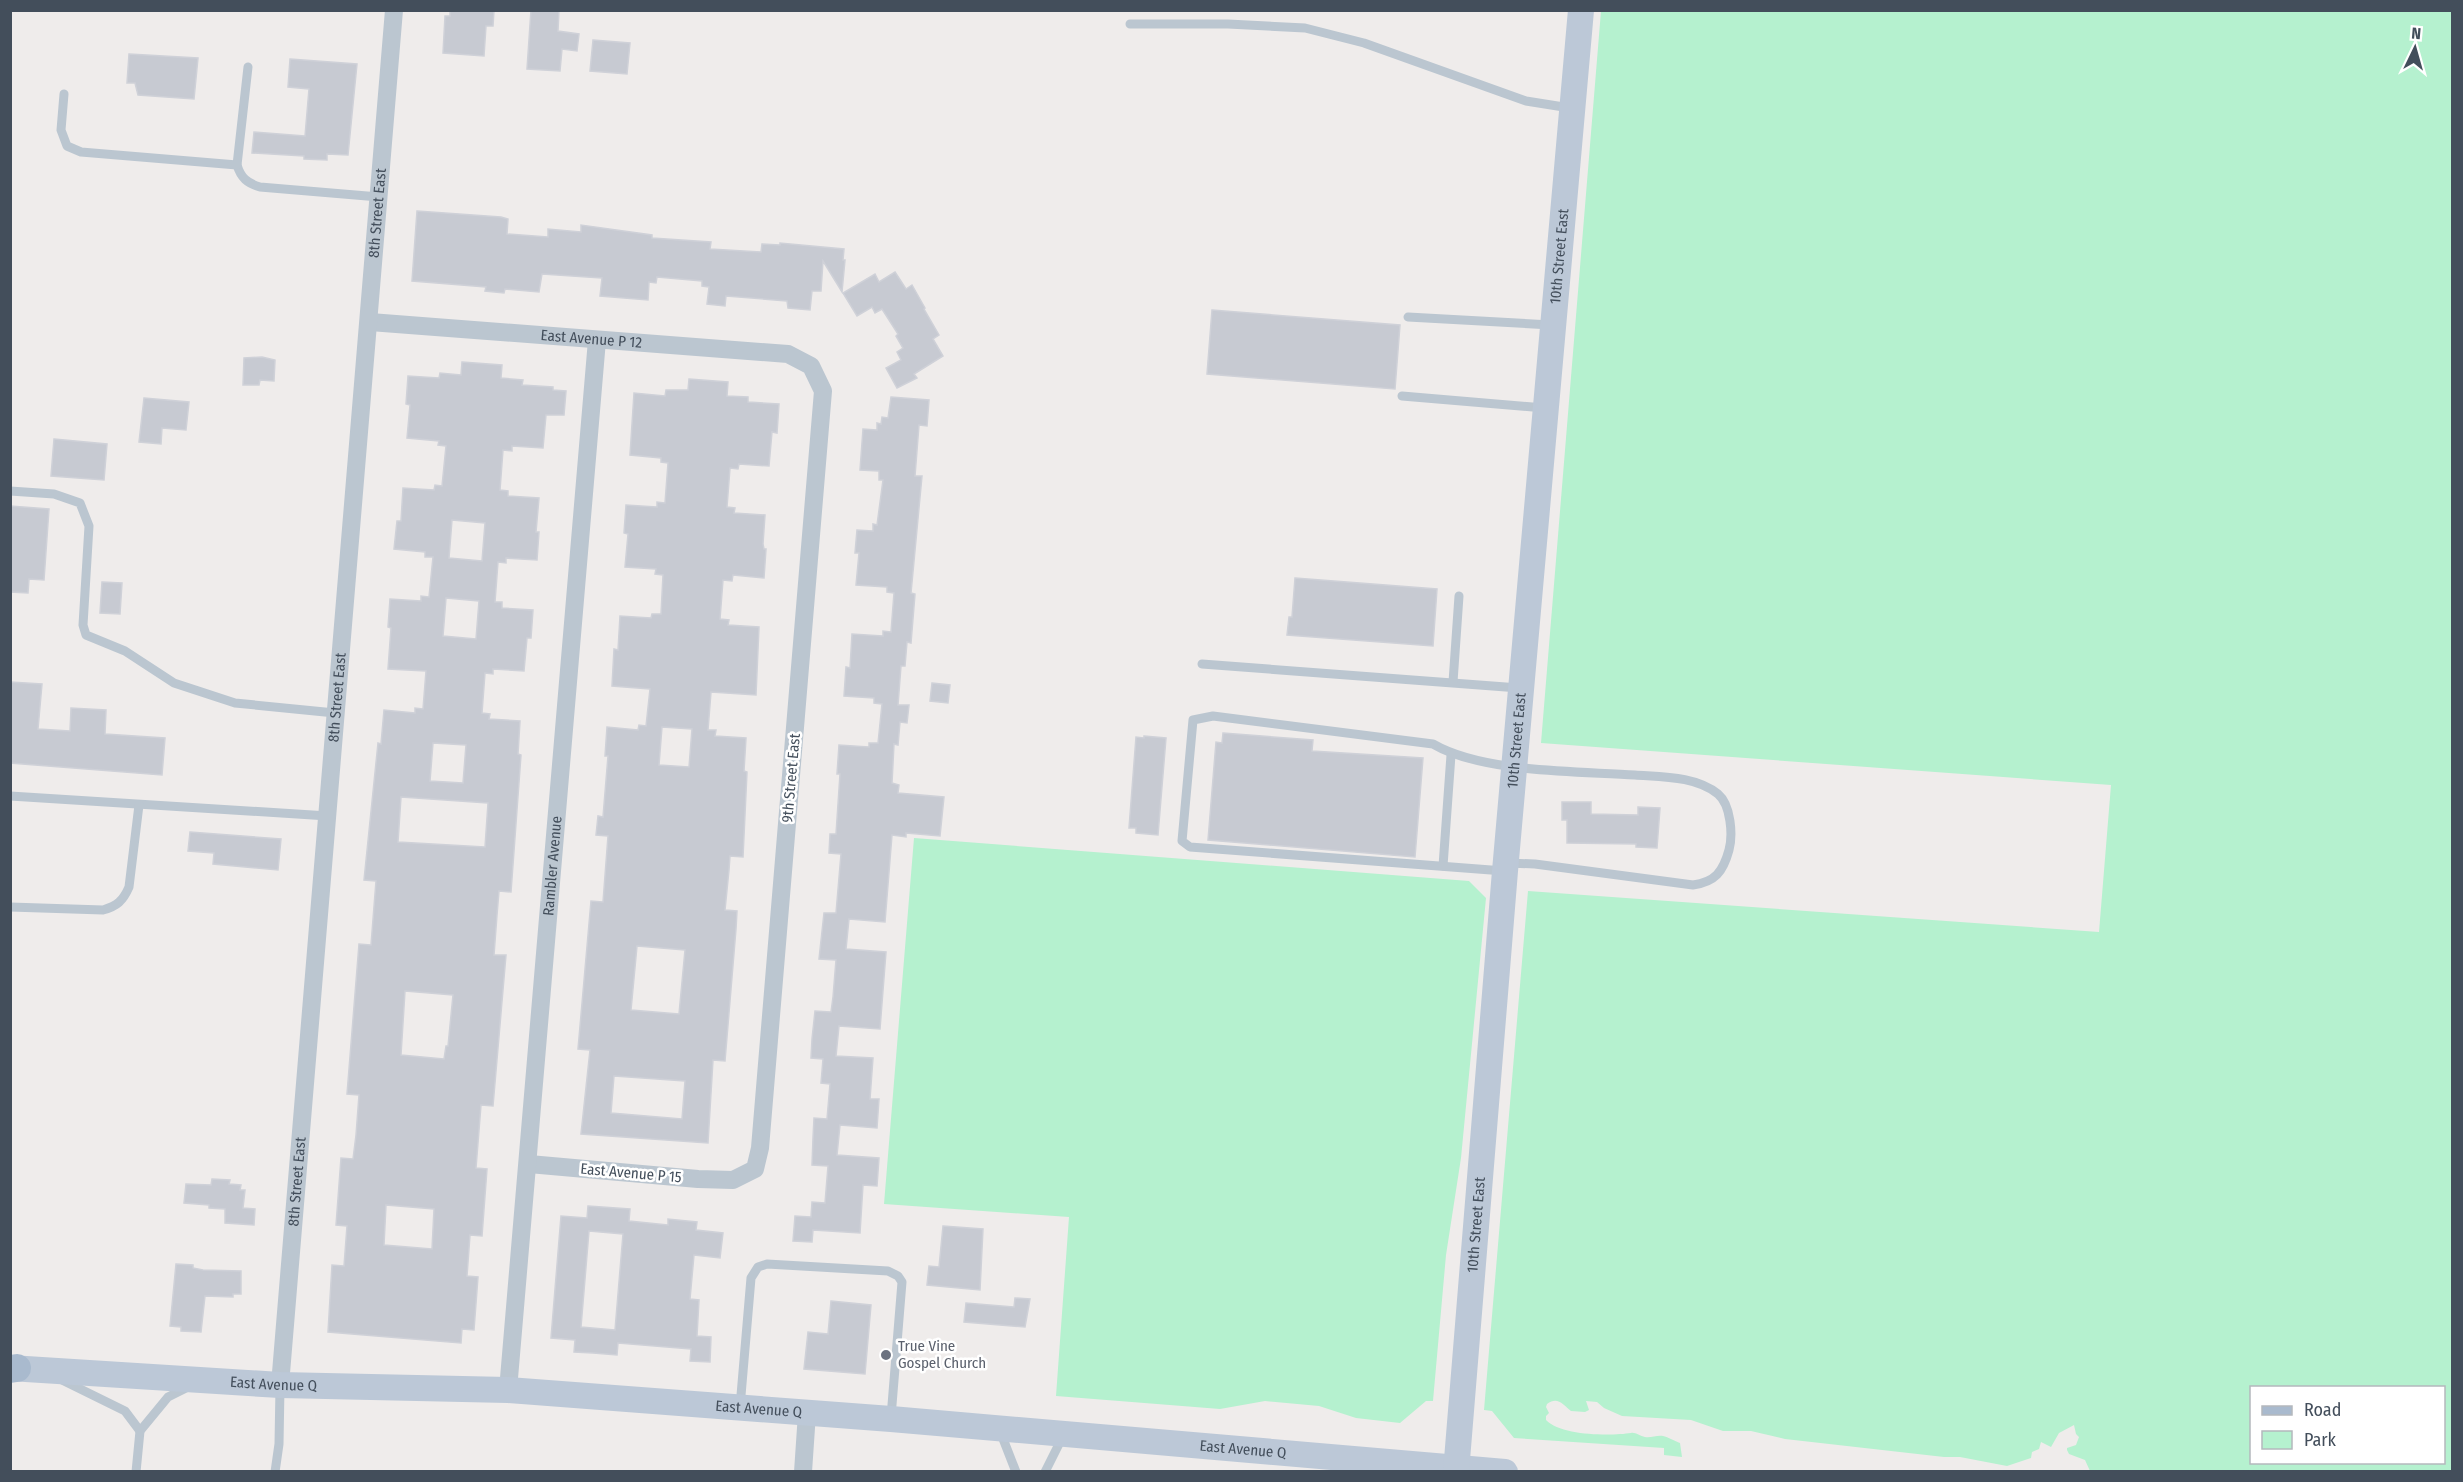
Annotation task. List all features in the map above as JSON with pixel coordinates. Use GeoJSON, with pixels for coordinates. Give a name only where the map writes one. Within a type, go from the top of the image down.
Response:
{"type":"FeatureCollection","features":[{"type":"Feature","properties":{"kind":"main road","name":"10th Street East"},"geometry":{"type":"LineString","coordinates":[[1456,1469],[1514,766],[1581,10]]}},
{"type":"Feature","properties":{"kind":"main road","name":"East Avenue Q"},"geometry":{"type":"LineString","coordinates":[[19,1368],[280,1385],[508,1390],[891,1419],[1505,1472]]}},
{"type":"Feature","properties":{"kind":"street","name":"8th Street East"},"geometry":{"type":"LineString","coordinates":[[280,1385],[335,712],[370,322],[394,10]]}},
{"type":"Feature","properties":{"kind":"street","name":"East Avenue P 12"},"geometry":{"type":"LineString","coordinates":[[370,322],[788,354],[811,366]]}},
{"type":"Feature","properties":{"kind":"street","name":"Rambler Avenue"},"geometry":{"type":"LineString","coordinates":[[508,1390],[529,1164],[597,340]]}},
{"type":"Feature","properties":{"kind":"street","name":"9th Street East"},"geometry":{"type":"LineString","coordinates":[[733,1180],[755,1169],[760,1149],[823,391],[811,366]]}},
{"type":"Feature","properties":{"kind":"street","name":"East Avenue P 15"},"geometry":{"type":"LineString","coordinates":[[529,1164],[733,1180]]}},
{"type":"Feature","properties":{"kind":"street"},"geometry":{"type":"LineString","coordinates":[[803,1472],[807,1413]]}},
{"type":"Feature","properties":{"kind":"lane"},"geometry":{"type":"LineString","coordinates":[[1130,24],[1228,24],[1305,28],[1364,44],[1526,101],[1572,108]]}},
{"type":"Feature","properties":{"kind":"lane"},"geometry":{"type":"LineString","coordinates":[[248,67],[237,165],[246,181],[260,187],[379,197]]}},
{"type":"Feature","properties":{"kind":"lane"},"geometry":{"type":"LineString","coordinates":[[64,94],[62,130],[67,146],[81,152],[237,165]]}},
{"type":"Feature","properties":{"kind":"lane"},"geometry":{"type":"LineString","coordinates":[[1408,317],[1553,326]]}},
{"type":"Feature","properties":{"kind":"lane"},"geometry":{"type":"LineString","coordinates":[[1402,396],[1546,408]]}},
{"type":"Feature","properties":{"kind":"lane"},"geometry":{"type":"LineString","coordinates":[[10,490],[54,494],[80,503],[89,526],[83,625],[86,635],[125,651],[174,683],[235,703],[335,712]]}},
{"type":"Feature","properties":{"kind":"lane"},"geometry":{"type":"LineString","coordinates":[[1453,682],[1459,596]]}},
{"type":"Feature","properties":{"kind":"lane"},"geometry":{"type":"LineString","coordinates":[[1202,664],[1521,688]]}},
{"type":"Feature","properties":{"kind":"lane"},"geometry":{"type":"LineString","coordinates":[[1213,716],[1433,744],[1451,754],[1514,766],[1668,777],[1695,782],[1719,795],[1729,816],[1732,838],[1726,859],[1718,875],[1708,883],[1693,885],[1535,864],[1506,867],[1443,866],[1190,847],[1182,841],[1193,720],[1213,716]]}},
{"type":"Feature","properties":{"kind":"lane"},"geometry":{"type":"LineString","coordinates":[[1443,866],[1451,754]]}},
{"type":"Feature","properties":{"kind":"lane"},"geometry":{"type":"LineString","coordinates":[[10,796],[328,816]]}},
{"type":"Feature","properties":{"kind":"lane"},"geometry":{"type":"LineString","coordinates":[[10,907],[103,910],[115,906],[124,899],[129,888],[139,805]]}},
{"type":"Feature","properties":{"kind":"lane"},"geometry":{"type":"LineString","coordinates":[[740,1408],[751,1278],[758,1267],[767,1264],[888,1271],[898,1276],[902,1282],[891,1419]]}},
{"type":"Feature","properties":{"kind":"lane"},"geometry":{"type":"LineString","coordinates":[[19,1368],[100,1397],[125,1411],[140,1431]]}},
{"type":"Feature","properties":{"kind":"lane"},"geometry":{"type":"LineString","coordinates":[[136,1472],[140,1431],[168,1398],[187,1387],[210,1380]]}},
{"type":"Feature","properties":{"kind":"lane"},"geometry":{"type":"LineString","coordinates":[[275,1472],[279,1444],[280,1385]]}},
{"type":"Feature","properties":{"kind":"lane"},"geometry":{"type":"LineString","coordinates":[[999,1428],[1016,1472]]}},
{"type":"Feature","properties":{"kind":"lane"},"geometry":{"type":"LineString","coordinates":[[1045,1472],[1064,1434]]}},
{"type":"Feature","properties":{"kind":"green space"},"geometry":{"type":"Polygon","coordinates":[[[1601,11],[2452,11],[2452,1471],[2090,1471],[2085,1460],[2069,1454],[2067,1450],[2076,1445],[2079,1437],[2074,1425],[2059,1433],[2051,1447],[2041,1442],[2039,1449],[2032,1452],[2031,1458],[2007,1466],[1960,1457],[1785,1439],[1751,1431],[1723,1431],[1691,1420],[1622,1416],[1604,1408],[1597,1402],[1586,1401],[1589,1410],[1585,1412],[1571,1411],[1557,1401],[1547,1404],[1549,1413],[1546,1420],[1563,1429],[1587,1434],[1633,1433],[1645,1437],[1661,1436],[1680,1443],[1682,1457],[1664,1455],[1664,1448],[1514,1438],[1492,1411],[1484,1410],[1528,891],[2099,932],[2111,785],[1541,743],[1601,11]]]}},
{"type":"Feature","properties":{"kind":"green space"},"geometry":{"type":"Polygon","coordinates":[[[914,838],[1469,881],[1486,898],[1461,1158],[1446,1255],[1433,1401],[1426,1401],[1400,1423],[1356,1418],[1319,1406],[1265,1401],[1220,1409],[1056,1396],[1069,1217],[884,1204],[914,838]]]}},
{"type":"Feature","properties":{"kind":"building"},"geometry":{"type":"Polygon","coordinates":[[[450,10],[494,10],[493,26],[486,26],[484,56],[443,53],[445,16],[450,16],[450,10]]]}},
{"type":"Feature","properties":{"kind":"building"},"geometry":{"type":"Polygon","coordinates":[[[531,10],[559,10],[558,31],[579,34],[577,51],[562,49],[560,71],[527,69],[531,10]]]}},
{"type":"Feature","properties":{"kind":"building"},"geometry":{"type":"Polygon","coordinates":[[[593,40],[630,43],[627,74],[590,71],[593,40]]]}},
{"type":"Feature","properties":{"kind":"building"},"geometry":{"type":"Polygon","coordinates":[[[129,54],[198,58],[194,99],[138,95],[135,83],[127,83],[129,54]]]}},
{"type":"Feature","properties":{"kind":"building"},"geometry":{"type":"Polygon","coordinates":[[[290,59],[357,64],[348,155],[327,154],[327,160],[304,159],[304,156],[252,153],[254,132],[305,136],[309,89],[288,87],[290,59]]]}},
{"type":"Feature","properties":{"kind":"building"},"geometry":{"type":"Polygon","coordinates":[[[417,211],[501,217],[508,219],[507,234],[548,237],[548,229],[581,232],[581,225],[652,235],[652,238],[711,242],[710,249],[761,252],[762,244],[780,245],[780,243],[844,249],[842,292],[823,261],[821,291],[812,291],[810,310],[788,308],[787,301],[726,296],[725,306],[707,304],[709,287],[702,286],[702,281],[657,277],[656,283],[649,282],[648,300],[600,296],[602,278],[542,274],[539,292],[505,289],[504,293],[485,291],[486,287],[412,281],[417,211]]]}},
{"type":"Feature","properties":{"kind":"building"},"geometry":{"type":"Polygon","coordinates":[[[895,272],[906,289],[912,285],[939,335],[933,339],[943,356],[914,374],[917,378],[897,388],[886,368],[901,360],[897,352],[903,348],[896,336],[898,334],[882,309],[875,313],[872,307],[857,316],[843,293],[875,274],[879,282],[895,272]]]}},
{"type":"Feature","properties":{"kind":"building"},"geometry":{"type":"Polygon","coordinates":[[[1212,310],[1400,325],[1395,389],[1207,374],[1212,310]]]}},
{"type":"Feature","properties":{"kind":"building"},"geometry":{"type":"Polygon","coordinates":[[[262,357],[275,360],[274,381],[260,380],[259,385],[243,385],[244,358],[262,357]]]}},
{"type":"Feature","properties":{"kind":"building"},"geometry":{"type":"Polygon","coordinates":[[[462,362],[502,365],[501,378],[523,380],[522,385],[553,387],[553,390],[566,391],[564,415],[546,415],[543,448],[512,446],[512,451],[503,450],[500,490],[508,491],[508,496],[539,498],[536,532],[539,532],[537,560],[506,558],[506,563],[498,562],[495,602],[502,602],[502,608],[533,610],[531,638],[527,638],[524,671],[493,669],[493,674],[485,673],[482,713],[490,714],[489,719],[520,721],[518,754],[521,755],[511,892],[499,891],[497,915],[494,955],[506,955],[493,1106],[481,1105],[476,1168],[487,1169],[482,1236],[470,1235],[467,1276],[478,1277],[474,1330],[462,1329],[461,1343],[328,1332],[332,1265],[344,1266],[347,1226],[336,1225],[341,1158],[353,1159],[356,1135],[359,1095],[347,1094],[359,944],[371,945],[376,881],[364,880],[378,743],[381,744],[384,710],[415,713],[415,708],[423,709],[426,671],[388,669],[391,628],[388,627],[390,599],[421,601],[421,596],[429,597],[433,557],[425,557],[425,552],[394,549],[397,521],[401,521],[403,488],[434,490],[435,485],[442,486],[446,446],[438,445],[439,441],[407,438],[410,405],[406,404],[408,376],[439,378],[440,373],[461,375],[462,362]],[[452,520],[449,558],[482,561],[485,523],[452,520]],[[446,598],[443,636],[476,639],[479,601],[446,598]],[[433,743],[430,781],[463,783],[466,745],[433,743]],[[401,797],[398,842],[485,847],[488,803],[401,797]],[[405,991],[401,1055],[444,1059],[446,1046],[448,1046],[453,995],[405,991]],[[386,1205],[384,1245],[432,1249],[434,1209],[386,1205]]]}},
{"type":"Feature","properties":{"kind":"building"},"geometry":{"type":"Polygon","coordinates":[[[689,379],[728,382],[727,396],[748,397],[748,402],[779,404],[777,433],[772,432],[769,466],[739,464],[738,469],[730,468],[727,507],[735,508],[734,513],[765,515],[763,544],[766,549],[764,578],[733,575],[732,581],[723,580],[720,619],[729,620],[728,625],[759,627],[756,695],[711,692],[708,730],[716,730],[715,736],[746,738],[744,771],[747,772],[743,857],[730,856],[725,910],[737,911],[725,1061],[713,1060],[708,1143],[581,1134],[590,1050],[578,1049],[591,901],[603,902],[608,836],[596,835],[598,816],[603,817],[608,756],[605,756],[607,727],[638,730],[639,725],[646,726],[650,689],[612,686],[614,649],[618,650],[620,616],[651,618],[652,614],[661,614],[663,575],[655,574],[656,569],[625,567],[628,534],[624,533],[626,505],[657,507],[657,502],[665,503],[668,463],[661,462],[661,458],[630,455],[634,393],[665,396],[666,390],[688,390],[689,379]],[[662,727],[659,765],[689,767],[692,729],[662,727]],[[637,946],[631,1010],[679,1014],[685,950],[637,946]],[[614,1076],[611,1113],[682,1119],[685,1081],[614,1076]]]}},
{"type":"Feature","properties":{"kind":"building"},"geometry":{"type":"Polygon","coordinates":[[[891,397],[929,400],[927,426],[919,425],[915,476],[922,476],[911,593],[915,594],[911,643],[907,642],[905,666],[901,666],[898,705],[909,705],[907,723],[900,722],[898,745],[894,744],[892,783],[899,785],[898,793],[944,797],[940,836],[906,833],[906,837],[892,835],[885,922],[849,919],[846,949],[886,952],[880,1029],[839,1026],[836,1056],[873,1058],[870,1099],[879,1099],[877,1128],[840,1125],[837,1155],[879,1158],[877,1186],[863,1185],[860,1233],[813,1230],[812,1242],[793,1241],[795,1216],[811,1217],[812,1202],[825,1203],[828,1166],[812,1165],[813,1138],[814,1118],[827,1119],[830,1084],[821,1083],[823,1059],[811,1058],[812,1039],[815,1011],[831,1012],[833,997],[836,960],[819,959],[824,913],[836,913],[841,854],[829,853],[830,834],[836,834],[840,774],[837,774],[839,745],[869,747],[869,743],[878,743],[882,704],[874,703],[874,698],[844,696],[846,667],[850,668],[852,634],[883,636],[883,631],[891,632],[894,593],[887,592],[887,587],[856,585],[859,553],[855,553],[857,530],[873,531],[873,524],[877,525],[883,480],[879,480],[879,471],[860,470],[863,429],[877,430],[877,423],[881,424],[882,417],[888,418],[891,397]]]}},
{"type":"Feature","properties":{"kind":"building"},"geometry":{"type":"Polygon","coordinates":[[[144,398],[189,402],[186,430],[162,428],[161,444],[139,442],[144,398]]]}},
{"type":"Feature","properties":{"kind":"building"},"geometry":{"type":"Polygon","coordinates":[[[54,439],[107,444],[104,480],[51,476],[54,439]]]}},
{"type":"Feature","properties":{"kind":"building"},"geometry":{"type":"Polygon","coordinates":[[[10,506],[49,509],[44,580],[29,579],[28,593],[10,592],[10,506]]]}},
{"type":"Feature","properties":{"kind":"building"},"geometry":{"type":"Polygon","coordinates":[[[1295,578],[1437,589],[1433,646],[1287,635],[1289,617],[1292,617],[1295,578]]]}},
{"type":"Feature","properties":{"kind":"building"},"geometry":{"type":"Polygon","coordinates":[[[102,582],[122,583],[120,614],[100,613],[102,582]]]}},
{"type":"Feature","properties":{"kind":"building"},"geometry":{"type":"Polygon","coordinates":[[[10,682],[42,684],[38,729],[70,731],[71,708],[106,710],[105,734],[165,738],[162,775],[10,763],[10,682]]]}},
{"type":"Feature","properties":{"kind":"building"},"geometry":{"type":"Polygon","coordinates":[[[932,683],[950,685],[948,703],[930,701],[932,683]]]}},
{"type":"Feature","properties":{"kind":"building"},"geometry":{"type":"Polygon","coordinates":[[[1223,733],[1313,740],[1312,751],[1423,758],[1415,857],[1208,840],[1216,742],[1222,743],[1223,733]]]}},
{"type":"Feature","properties":{"kind":"building"},"geometry":{"type":"Polygon","coordinates":[[[1144,736],[1166,738],[1158,835],[1136,833],[1136,828],[1129,828],[1136,737],[1144,738],[1144,736]]]}},
{"type":"Feature","properties":{"kind":"building"},"geometry":{"type":"Polygon","coordinates":[[[1562,802],[1591,802],[1591,814],[1638,815],[1638,807],[1660,808],[1657,848],[1636,847],[1636,844],[1567,843],[1567,820],[1562,820],[1562,802]]]}},
{"type":"Feature","properties":{"kind":"building"},"geometry":{"type":"Polygon","coordinates":[[[190,832],[281,839],[278,870],[213,864],[214,853],[188,851],[190,832]]]}},
{"type":"Feature","properties":{"kind":"building"},"geometry":{"type":"Polygon","coordinates":[[[212,1179],[230,1180],[229,1184],[241,1185],[240,1190],[245,1190],[243,1208],[255,1209],[254,1225],[225,1223],[225,1209],[184,1203],[186,1184],[211,1185],[212,1179]]]}},
{"type":"Feature","properties":{"kind":"building"},"geometry":{"type":"Polygon","coordinates":[[[588,1206],[630,1209],[629,1221],[668,1225],[668,1219],[697,1222],[696,1230],[723,1233],[720,1258],[694,1255],[690,1299],[699,1300],[697,1336],[711,1337],[710,1362],[690,1361],[691,1349],[618,1343],[617,1355],[574,1352],[575,1340],[551,1338],[561,1216],[587,1218],[588,1206]],[[589,1231],[581,1327],[615,1330],[623,1234],[589,1231]]]}},
{"type":"Feature","properties":{"kind":"building"},"geometry":{"type":"Polygon","coordinates":[[[943,1226],[983,1229],[980,1290],[927,1285],[929,1266],[939,1267],[943,1226]]]}},
{"type":"Feature","properties":{"kind":"building"},"geometry":{"type":"Polygon","coordinates":[[[176,1264],[193,1265],[193,1268],[203,1270],[241,1271],[241,1294],[233,1294],[233,1297],[205,1296],[201,1332],[181,1331],[181,1327],[170,1326],[176,1264]]]}},
{"type":"Feature","properties":{"kind":"building"},"geometry":{"type":"Polygon","coordinates":[[[1015,1298],[1030,1299],[1025,1327],[964,1322],[966,1303],[1014,1307],[1015,1298]]]}},
{"type":"Feature","properties":{"kind":"building"},"geometry":{"type":"Polygon","coordinates":[[[831,1301],[871,1305],[865,1374],[804,1369],[808,1332],[828,1334],[831,1301]]]}},
{"type":"Feature","properties":{"kind":"place","name":"True Vine Gospel Church"},"geometry":{"type":"Point","coordinates":[886,1355]}}]}
